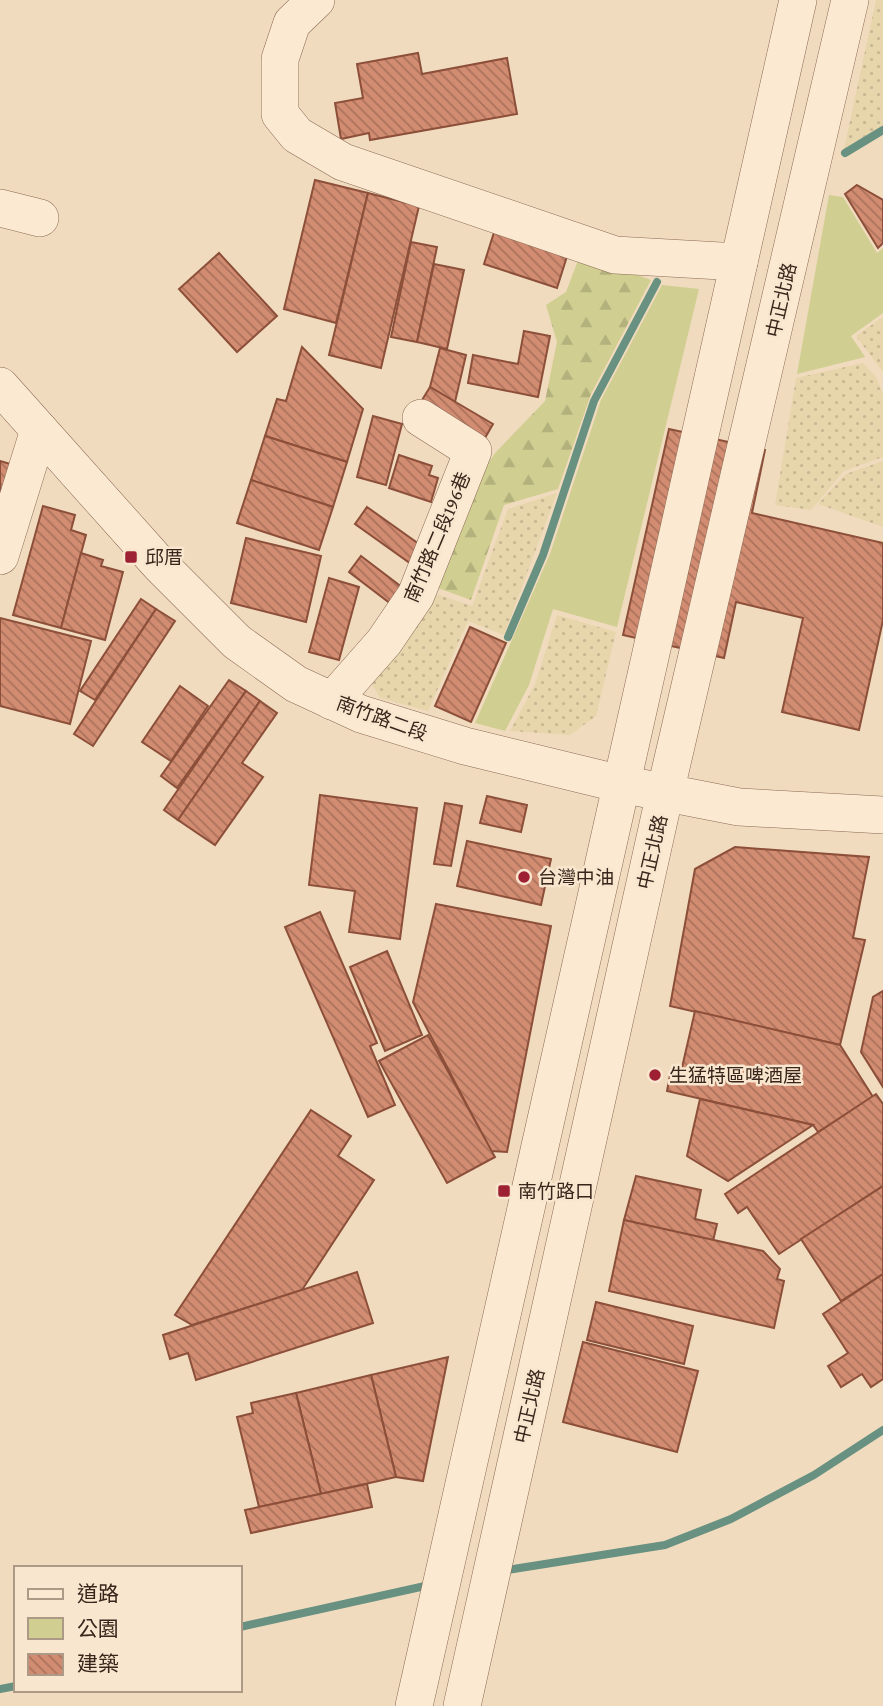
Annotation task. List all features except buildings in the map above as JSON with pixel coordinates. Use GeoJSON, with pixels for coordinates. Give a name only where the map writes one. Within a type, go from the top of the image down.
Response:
{"type":"FeatureCollection","features":[{"type":"Feature","properties":{"kind":"street"},"geometry":{"type":"LineString","coordinates":[[316,0],[292,23],[280,59],[280,114],[297,135],[343,162],[615,255],[739,262]]}},
{"type":"Feature","properties":{"kind":"street"},"geometry":{"type":"LineString","coordinates":[[414,1706],[798,0]]}},
{"type":"Feature","properties":{"kind":"street","name":"中正北路"},"geometry":{"type":"LineString","coordinates":[[462,1706],[665,793],[850,0]]}},
{"type":"Feature","properties":{"kind":"street"},"geometry":{"type":"LineString","coordinates":[[0,208],[40,218]]}},
{"type":"Feature","properties":{"kind":"street","name":"南竹路二段"},"geometry":{"type":"LineString","coordinates":[[0,386],[160,565],[237,642],[296,684],[361,714],[465,747],[621,784],[739,807],[883,815]]}},
{"type":"Feature","properties":{"kind":"street","name":"南竹路二段196巷"},"geometry":{"type":"LineString","coordinates":[[332,701],[384,642],[416,595],[473,451],[421,418]]}},
{"type":"Feature","properties":{"kind":"street"},"geometry":{"type":"LineString","coordinates":[[0,556],[39,430]]}},
{"type":"Feature","properties":{"kind":"shaded area"},"geometry":{"type":"Polygon","coordinates":[[[876,0],[883,0],[883,125],[844,149],[876,0]]]}},
{"type":"Feature","properties":{"kind":"shaded area"},"geometry":{"type":"Polygon","coordinates":[[[883,317],[883,372],[856,336],[883,317]]]}},
{"type":"Feature","properties":{"kind":"shaded area"},"geometry":{"type":"Polygon","coordinates":[[[863,363],[876,377],[883,394],[883,457],[844,471],[811,510],[775,505],[796,378],[863,363]]]}},
{"type":"Feature","properties":{"kind":"shaded area"},"geometry":{"type":"Polygon","coordinates":[[[883,461],[883,527],[818,504],[846,474],[883,461]]]}},
{"type":"Feature","properties":{"kind":"shaded area"},"geometry":{"type":"Polygon","coordinates":[[[557,493],[504,635],[468,621],[428,711],[380,698],[366,674],[430,592],[472,606],[508,509],[557,493]]]}},
{"type":"Feature","properties":{"kind":"shaded area"},"geometry":{"type":"Polygon","coordinates":[[[557,615],[616,632],[596,716],[570,735],[510,731],[535,684],[557,615]]]}},
{"type":"Feature","properties":{"kind":"green space"},"geometry":{"type":"Polygon","coordinates":[[[829,195],[843,197],[877,253],[883,248],[883,313],[851,336],[865,357],[797,374],[829,195]]]}},
{"type":"Feature","properties":{"kind":"green space"},"geometry":{"type":"Polygon","coordinates":[[[580,255],[651,280],[591,394],[558,489],[504,505],[471,600],[438,588],[475,481],[496,452],[545,401],[557,342],[546,305],[566,292],[580,255]]]}},
{"type":"Feature","properties":{"kind":"green space"},"geometry":{"type":"Polygon","coordinates":[[[662,285],[699,289],[617,627],[553,609],[529,685],[505,731],[475,723],[550,554],[601,400],[662,285]]]}},
{"type":"Feature","properties":{"kind":"waterway"},"geometry":{"type":"LineString","coordinates":[[845,153],[883,130]]}},
{"type":"Feature","properties":{"kind":"waterway"},"geometry":{"type":"LineString","coordinates":[[508,637],[543,555],[594,401],[657,282]]}},
{"type":"Feature","properties":{"kind":"waterway"},"geometry":{"type":"LineString","coordinates":[[501,1571],[665,1545],[731,1519],[814,1475],[883,1430]]}},
{"type":"Feature","properties":{"kind":"waterway"},"geometry":{"type":"LineString","coordinates":[[242,1627],[425,1586]]}},
{"type":"Feature","properties":{"kind":"waterway"},"geometry":{"type":"LineString","coordinates":[[0,1689],[14,1686]]}},
{"type":"Feature","properties":{"kind":"place","name":"邱厝"},"geometry":{"type":"Point","coordinates":[131,557]}},
{"type":"Feature","properties":{"kind":"place","name":"台灣中油"},"geometry":{"type":"Point","coordinates":[524,877]}},
{"type":"Feature","properties":{"kind":"place","name":"生猛特區啤酒屋"},"geometry":{"type":"Point","coordinates":[655,1075]}},
{"type":"Feature","properties":{"kind":"place","name":"南竹路口"},"geometry":{"type":"Point","coordinates":[504,1191]}}]}
